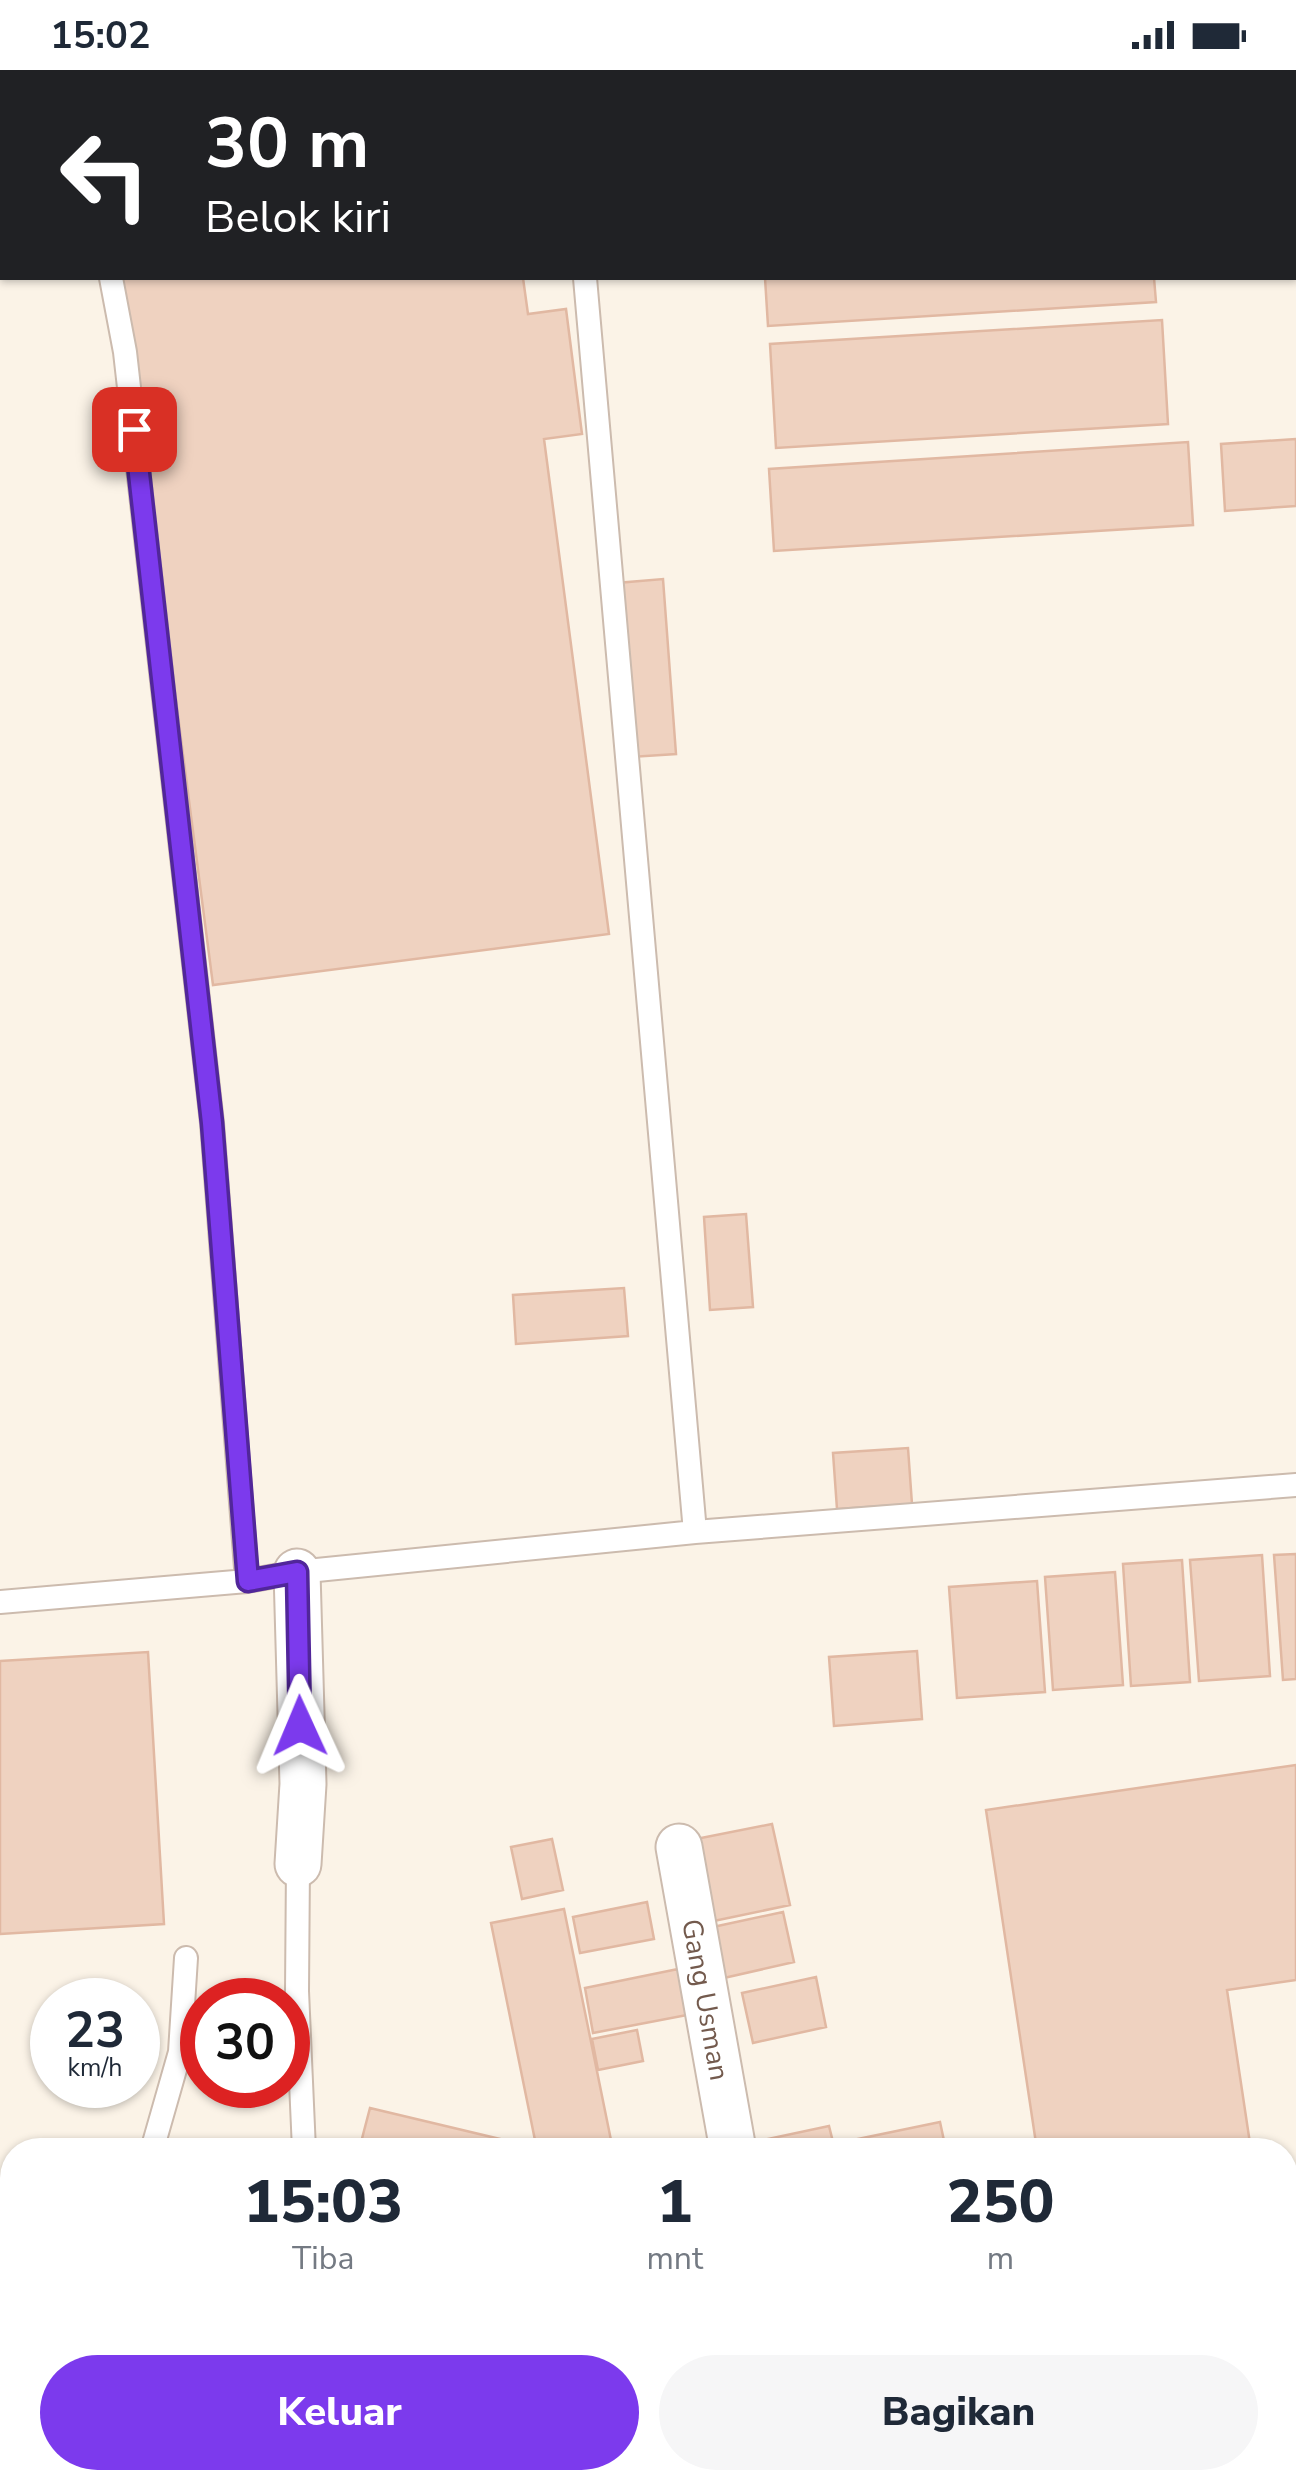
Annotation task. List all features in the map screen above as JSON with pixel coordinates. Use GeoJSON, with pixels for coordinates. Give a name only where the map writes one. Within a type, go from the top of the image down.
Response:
{"type":"FeatureCollection","features":[{"type":"Feature","properties":{"kind":"street"},"geometry":{"type":"LineString","coordinates":[[297,1572],[304,1784],[298,1864]]}},
{"type":"Feature","properties":{"kind":"street","name":"Gang Usman"},"geometry":{"type":"LineString","coordinates":[[679,1847],[730,2138]]}},
{"type":"Feature","properties":{"kind":"lane"},"geometry":{"type":"LineString","coordinates":[[111,280],[125,352],[212,1123],[248,1581]]}},
{"type":"Feature","properties":{"kind":"lane"},"geometry":{"type":"LineString","coordinates":[[586,280],[695,1532]]}},
{"type":"Feature","properties":{"kind":"lane"},"geometry":{"type":"LineString","coordinates":[[0,1602],[248,1581],[297,1572],[695,1532],[1296,1485]]}},
{"type":"Feature","properties":{"kind":"lane"},"geometry":{"type":"LineString","coordinates":[[298,1864],[297,1991],[303,2138]]}},
{"type":"Feature","properties":{"kind":"lane"},"geometry":{"type":"LineString","coordinates":[[155,2138],[180,2052],[186,1958]]}},
{"type":"Feature","properties":{"kind":"building"},"geometry":{"type":"Polygon","coordinates":[[[121,280],[523,280],[528,314],[566,309],[582,434],[544,439],[609,934],[213,985],[121,280]]]}},
{"type":"Feature","properties":{"kind":"building"},"geometry":{"type":"Polygon","coordinates":[[[765,280],[1154,280],[1156,302],[768,326],[765,280]]]}},
{"type":"Feature","properties":{"kind":"building"},"geometry":{"type":"Polygon","coordinates":[[[1162,320],[1168,424],[776,448],[770,344],[1162,320]]]}},
{"type":"Feature","properties":{"kind":"building"},"geometry":{"type":"Polygon","coordinates":[[[1296,439],[1296,506],[1225,511],[1221,444],[1296,439]]]}},
{"type":"Feature","properties":{"kind":"building"},"geometry":{"type":"Polygon","coordinates":[[[1188,442],[1193,525],[774,551],[769,469],[1188,442]]]}},
{"type":"Feature","properties":{"kind":"building"},"geometry":{"type":"Polygon","coordinates":[[[663,579],[676,754],[631,757],[617,583],[663,579]]]}},
{"type":"Feature","properties":{"kind":"building"},"geometry":{"type":"Polygon","coordinates":[[[746,1214],[753,1307],[710,1310],[704,1217],[746,1214]]]}},
{"type":"Feature","properties":{"kind":"building"},"geometry":{"type":"Polygon","coordinates":[[[624,1288],[628,1336],[516,1344],[513,1295],[624,1288]]]}},
{"type":"Feature","properties":{"kind":"building"},"geometry":{"type":"Polygon","coordinates":[[[908,1448],[912,1504],[837,1509],[833,1453],[908,1448]]]}},
{"type":"Feature","properties":{"kind":"building"},"geometry":{"type":"Polygon","coordinates":[[[1296,1554],[1296,1679],[1283,1680],[1274,1555],[1296,1554]]]}},
{"type":"Feature","properties":{"kind":"building"},"geometry":{"type":"Polygon","coordinates":[[[1262,1555],[1270,1676],[1199,1681],[1190,1560],[1262,1555]]]}},
{"type":"Feature","properties":{"kind":"building"},"geometry":{"type":"Polygon","coordinates":[[[1182,1560],[1190,1682],[1131,1686],[1123,1564],[1182,1560]]]}},
{"type":"Feature","properties":{"kind":"building"},"geometry":{"type":"Polygon","coordinates":[[[1115,1572],[1123,1685],[1053,1690],[1045,1577],[1115,1572]]]}},
{"type":"Feature","properties":{"kind":"building"},"geometry":{"type":"Polygon","coordinates":[[[1037,1581],[1045,1692],[957,1698],[949,1587],[1037,1581]]]}},
{"type":"Feature","properties":{"kind":"building"},"geometry":{"type":"Polygon","coordinates":[[[917,1651],[922,1719],[834,1726],[829,1657],[917,1651]]]}},
{"type":"Feature","properties":{"kind":"building"},"geometry":{"type":"Polygon","coordinates":[[[148,1652],[164,1924],[0,1934],[0,1661],[148,1652]]]}},
{"type":"Feature","properties":{"kind":"building"},"geometry":{"type":"Polygon","coordinates":[[[1296,1765],[1296,1980],[1227,1990],[1249,2138],[1035,2138],[986,1810],[1296,1765]]]}},
{"type":"Feature","properties":{"kind":"building"},"geometry":{"type":"Polygon","coordinates":[[[772,1824],[790,1905],[709,1922],[691,1840],[772,1824]]]}},
{"type":"Feature","properties":{"kind":"building"},"geometry":{"type":"Polygon","coordinates":[[[552,1839],[563,1890],[522,1899],[511,1847],[552,1839]]]}},
{"type":"Feature","properties":{"kind":"building"},"geometry":{"type":"Polygon","coordinates":[[[647,1902],[654,1939],[580,1953],[573,1917],[647,1902]]]}},
{"type":"Feature","properties":{"kind":"building"},"geometry":{"type":"Polygon","coordinates":[[[564,1909],[611,2138],[535,2138],[491,1923],[564,1909]]]}},
{"type":"Feature","properties":{"kind":"building"},"geometry":{"type":"Polygon","coordinates":[[[783,1912],[794,1962],[724,1978],[713,1927],[783,1912]]]}},
{"type":"Feature","properties":{"kind":"building"},"geometry":{"type":"Polygon","coordinates":[[[678,1969],[687,2015],[593,2033],[585,1988],[678,1969]]]}},
{"type":"Feature","properties":{"kind":"building"},"geometry":{"type":"Polygon","coordinates":[[[816,1977],[826,2027],[753,2043],[742,1993],[816,1977]]]}},
{"type":"Feature","properties":{"kind":"building"},"geometry":{"type":"Polygon","coordinates":[[[637,2030],[643,2061],[598,2070],[592,2039],[637,2030]]]}},
{"type":"Feature","properties":{"kind":"building"},"geometry":{"type":"Polygon","coordinates":[[[370,2108],[496,2138],[362,2138],[370,2108]]]}},
{"type":"Feature","properties":{"kind":"building"},"geometry":{"type":"Polygon","coordinates":[[[940,2122],[943,2138],[863,2138],[940,2122]]]}},
{"type":"Feature","properties":{"kind":"building"},"geometry":{"type":"Polygon","coordinates":[[[829,2126],[832,2138],[773,2138],[829,2126]]]}},
{"type":"Feature","properties":{"kind":"route"},"geometry":{"type":"LineString","coordinates":[[134,429],[212,1123],[248,1581],[297,1572],[300,1726]]}}]}
